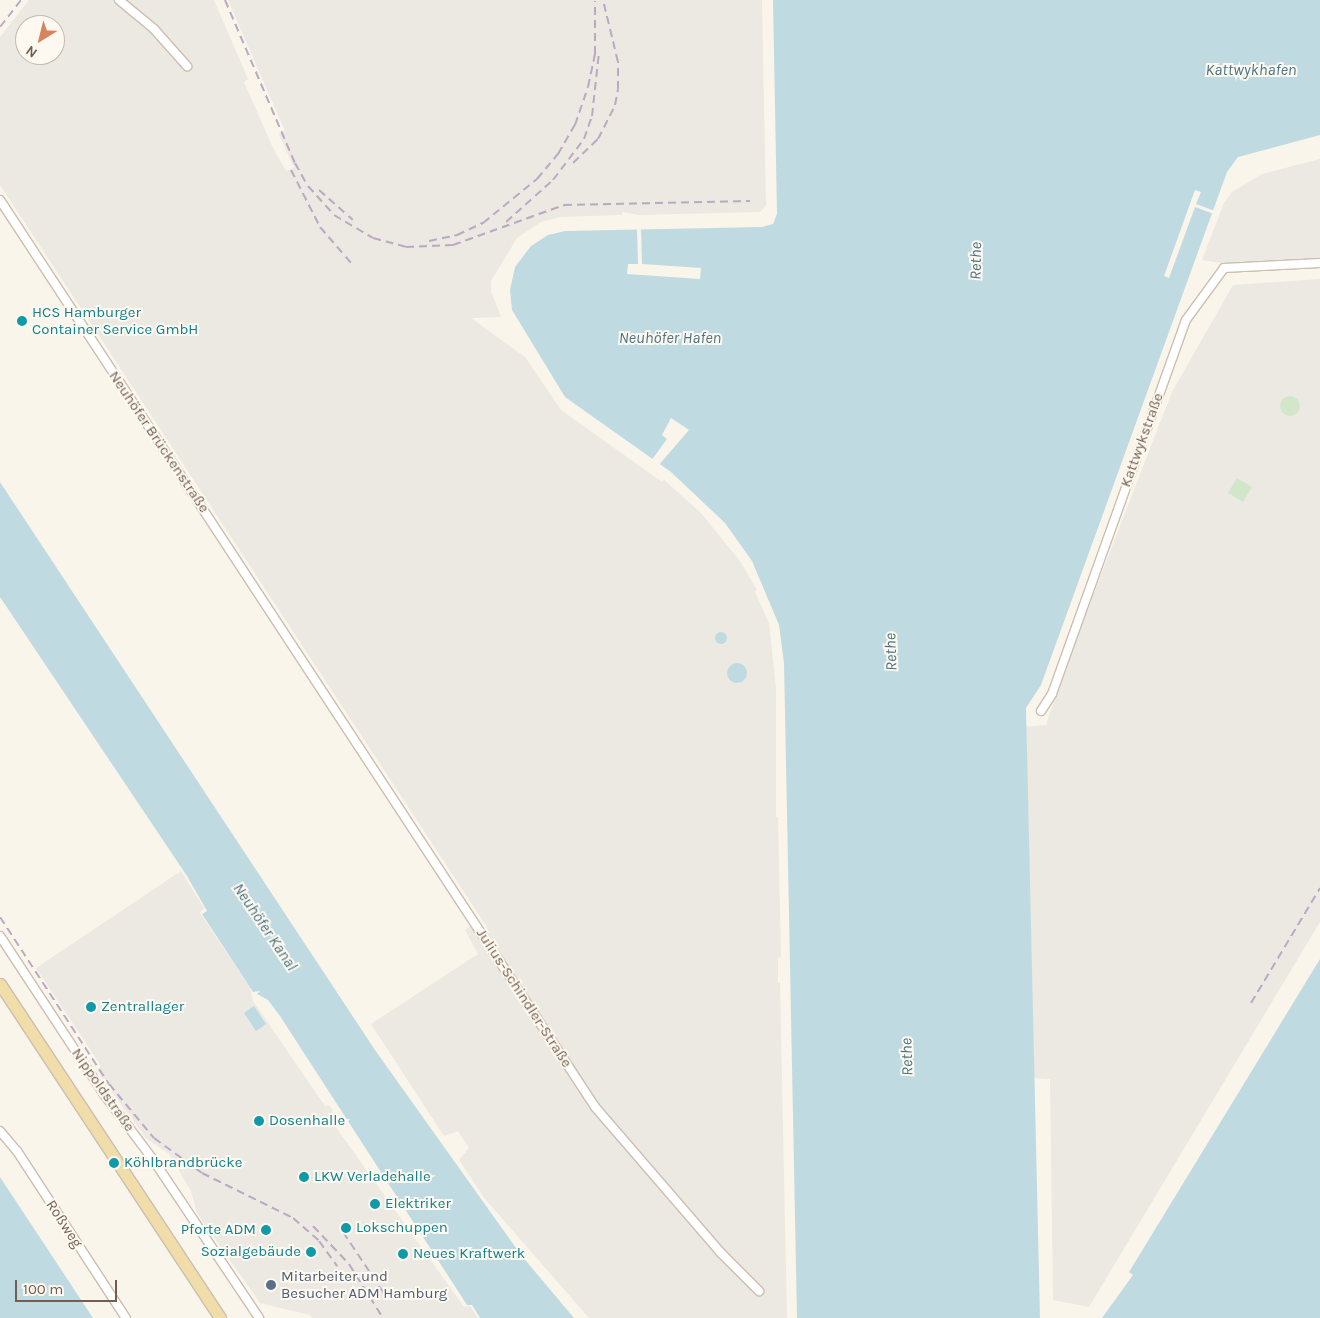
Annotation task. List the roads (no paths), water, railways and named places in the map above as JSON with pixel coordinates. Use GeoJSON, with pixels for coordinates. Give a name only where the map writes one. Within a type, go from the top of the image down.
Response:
{"type":"FeatureCollection","features":[{"type":"Feature","properties":{"kind":"main road"},"geometry":{"type":"LineString","coordinates":[[0,984],[220,1318]]}},
{"type":"Feature","properties":{"kind":"main road"},"geometry":{"type":"LineString","coordinates":[[0,998],[211,1318]]}},
{"type":"Feature","properties":{"kind":"street"},"geometry":{"type":"LineString","coordinates":[[118,0],[154,29],[187,66]]}},
{"type":"Feature","properties":{"kind":"street","name":"Neuhöfer Brückenstraße"},"geometry":{"type":"LineString","coordinates":[[0,200],[319,683]]}},
{"type":"Feature","properties":{"kind":"street","name":"Kattwykstraße"},"geometry":{"type":"LineString","coordinates":[[1042,711],[1052,694],[1186,320],[1224,268],[1320,263]]}},
{"type":"Feature","properties":{"kind":"street","name":"Julius-Schindler-Straße"},"geometry":{"type":"LineString","coordinates":[[319,683],[595,1107],[721,1253],[758,1291]]}},
{"type":"Feature","properties":{"kind":"street","name":"Nippoldstraße"},"geometry":{"type":"LineString","coordinates":[[0,936],[103,1093],[154,1161],[259,1318]]}},
{"type":"Feature","properties":{"kind":"street","name":"Roßweg"},"geometry":{"type":"LineString","coordinates":[[0,1132],[17,1150],[126,1318]]}},
{"type":"Feature","properties":{"kind":"water"},"geometry":{"type":"Polygon","coordinates":[[[773,0],[1320,0],[1320,135],[1238,157],[1227,172],[1041,685],[1026,708],[1040,1318],[797,1318],[784,663],[779,625],[752,561],[725,523],[671,472],[565,397],[512,310],[510,290],[515,267],[531,246],[548,235],[565,231],[762,227],[773,224],[777,214],[773,0]]]}},
{"type":"Feature","properties":{"kind":"water","name":"Neuhöfer Kanal"},"geometry":{"type":"Polygon","coordinates":[[[0,482],[375,1050],[521,1255],[574,1318],[480,1318],[472,1305],[467,1305],[280,1016],[268,1000],[257,994],[260,991],[253,992],[202,914],[207,911],[187,876],[0,597],[0,482]]]}},
{"type":"Feature","properties":{"kind":"water"},"geometry":{"type":"Polygon","coordinates":[[[721,632],[727,638],[721,644],[715,638],[721,632]]]}},
{"type":"Feature","properties":{"kind":"water"},"geometry":{"type":"Polygon","coordinates":[[[733,663],[741,663],[747,669],[747,677],[741,683],[733,683],[727,677],[727,669],[733,663]]]}},
{"type":"Feature","properties":{"kind":"water"},"geometry":{"type":"Polygon","coordinates":[[[1320,959],[1320,1318],[1102,1318],[1133,1275],[1129,1272],[1320,959]]]}},
{"type":"Feature","properties":{"kind":"water"},"geometry":{"type":"Polygon","coordinates":[[[254,1006],[266,1024],[256,1031],[244,1013],[254,1006]]]}},
{"type":"Feature","properties":{"kind":"water"},"geometry":{"type":"Polygon","coordinates":[[[0,1177],[93,1318],[0,1318],[0,1177]]]}},
{"type":"Feature","properties":{"kind":"railway"},"geometry":{"type":"LineString","coordinates":[[0,27],[21,0]]}},
{"type":"Feature","properties":{"kind":"railway"},"geometry":{"type":"LineString","coordinates":[[225,0],[295,163],[308,186],[334,215],[373,238],[406,247],[453,245],[564,205],[750,201]]}},
{"type":"Feature","properties":{"kind":"railway"},"geometry":{"type":"LineString","coordinates":[[573,163],[598,139],[615,105],[618,89],[618,62],[603,0]]}},
{"type":"Feature","properties":{"kind":"railway"},"geometry":{"type":"LineString","coordinates":[[429,241],[457,235],[483,223],[537,179],[558,154],[575,125],[588,87],[595,54],[595,1]]}},
{"type":"Feature","properties":{"kind":"railway"},"geometry":{"type":"LineString","coordinates":[[506,222],[553,180],[584,139],[592,116],[599,53]]}},
{"type":"Feature","properties":{"kind":"railway"},"geometry":{"type":"LineString","coordinates":[[291,170],[320,227],[352,264]]}},
{"type":"Feature","properties":{"kind":"railway"},"geometry":{"type":"LineString","coordinates":[[319,190],[353,220]]}},
{"type":"Feature","properties":{"kind":"railway"},"geometry":{"type":"LineString","coordinates":[[1251,1003],[1320,888]]}},
{"type":"Feature","properties":{"kind":"railway"},"geometry":{"type":"LineString","coordinates":[[0,917],[109,1084],[154,1138],[202,1173],[293,1218],[319,1241],[337,1266]]}},
{"type":"Feature","properties":{"kind":"railway"},"geometry":{"type":"LineString","coordinates":[[313,1226],[349,1264],[383,1318]]}},
{"type":"Feature","properties":{"kind":"railway"},"geometry":{"type":"LineString","coordinates":[[343,1232],[387,1298]]}},
{"type":"Feature","properties":{"kind":"place","name":"HCS Hamburger Container Service GmbH"},"geometry":{"type":"Point","coordinates":[22,321]}},
{"type":"Feature","properties":{"kind":"place","name":"Zentrallager"},"geometry":{"type":"Point","coordinates":[91,1007]}},
{"type":"Feature","properties":{"kind":"place","name":"Dosenhalle"},"geometry":{"type":"Point","coordinates":[259,1121]}},
{"type":"Feature","properties":{"kind":"place","name":"Köhlbrandbrücke"},"geometry":{"type":"Point","coordinates":[114,1163]}},
{"type":"Feature","properties":{"kind":"place","name":"LKW Verladehalle"},"geometry":{"type":"Point","coordinates":[304,1177]}},
{"type":"Feature","properties":{"kind":"place","name":"Elektriker"},"geometry":{"type":"Point","coordinates":[375,1204]}},
{"type":"Feature","properties":{"kind":"place","name":"Lokschuppen"},"geometry":{"type":"Point","coordinates":[346,1228]}},
{"type":"Feature","properties":{"kind":"place","name":"Pforte ADM"},"geometry":{"type":"Point","coordinates":[266,1230]}},
{"type":"Feature","properties":{"kind":"place","name":"Sozialgebäude"},"geometry":{"type":"Point","coordinates":[311,1252]}},
{"type":"Feature","properties":{"kind":"place","name":"Neues Kraftwerk"},"geometry":{"type":"Point","coordinates":[403,1254]}},
{"type":"Feature","properties":{"kind":"place","name":"Mitarbeiter und Besucher ADM Hamburg"},"geometry":{"type":"Point","coordinates":[271,1285]}},
{"type":"Feature","properties":{"kind":"water label","name":"Kattwykhafen"},"geometry":{"type":"Point","coordinates":[1251,70]}},
{"type":"Feature","properties":{"kind":"water label","name":"Rethe"},"geometry":{"type":"Point","coordinates":[976,261]}},
{"type":"Feature","properties":{"kind":"water label","name":"Neuhöfer Hafen"},"geometry":{"type":"Point","coordinates":[670,338]}},
{"type":"Feature","properties":{"kind":"water label","name":"Rethe"},"geometry":{"type":"Point","coordinates":[891,652]}},
{"type":"Feature","properties":{"kind":"water label","name":"Rethe"},"geometry":{"type":"Point","coordinates":[907,1057]}}]}
